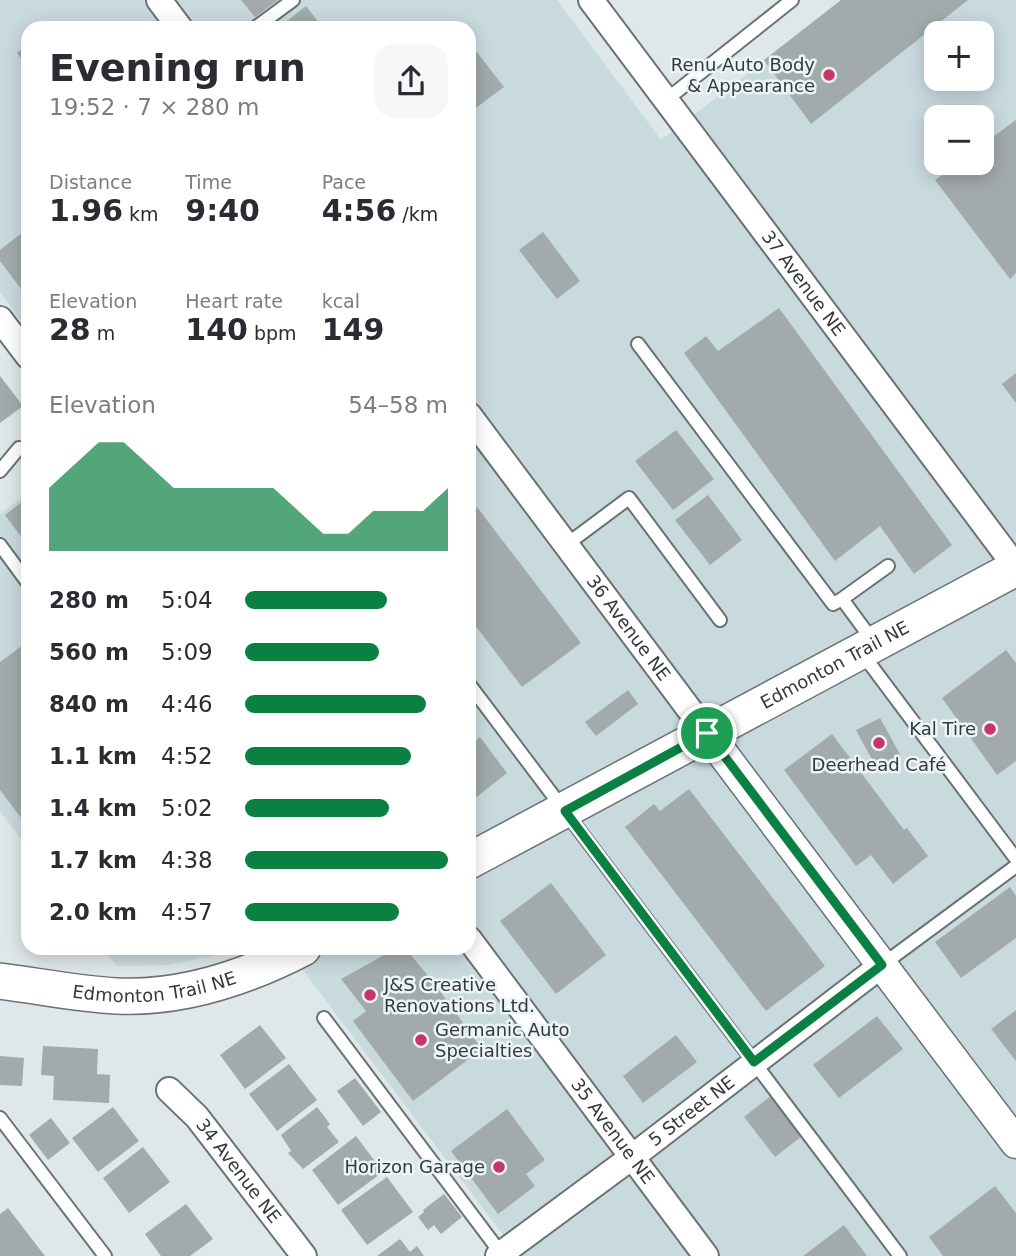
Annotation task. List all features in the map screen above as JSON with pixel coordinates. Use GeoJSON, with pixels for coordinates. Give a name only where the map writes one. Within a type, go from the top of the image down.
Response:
{"type":"FeatureCollection","features":[{"type":"Feature","properties":{"kind":"main road","name":"Edmonton Trail NE"},"geometry":{"type":"LineString","coordinates":[[476,857],[1016,567]]}},
{"type":"Feature","properties":{"kind":"main road","name":"Edmonton Trail NE"},"geometry":{"type":"LineString","coordinates":[[0,981],[117,996],[152,995],[209,986],[246,975],[276,955]]}},
{"type":"Feature","properties":{"kind":"street"},"geometry":{"type":"LineString","coordinates":[[159,0],[175,21]]}},
{"type":"Feature","properties":{"kind":"street","name":"37 Avenue NE"},"geometry":{"type":"LineString","coordinates":[[590,0],[1016,567]]}},
{"type":"Feature","properties":{"kind":"street"},"geometry":{"type":"LineString","coordinates":[[0,319],[21,347]]}},
{"type":"Feature","properties":{"kind":"street","name":"36 Avenue NE"},"geometry":{"type":"LineString","coordinates":[[476,424],[1016,1143]]}},
{"type":"Feature","properties":{"kind":"street","name":"35 Avenue NE"},"geometry":{"type":"LineString","coordinates":[[476,948],[706,1256]]}},
{"type":"Feature","properties":{"kind":"street","name":"5 Street NE"},"geometry":{"type":"LineString","coordinates":[[501,1255],[882,965]]}},
{"type":"Feature","properties":{"kind":"street","name":"34 Avenue NE"},"geometry":{"type":"LineString","coordinates":[[169,1090],[197,1116],[304,1256]]}},
{"type":"Feature","properties":{"kind":"lane"},"geometry":{"type":"LineString","coordinates":[[264,21],[293,0]]}},
{"type":"Feature","properties":{"kind":"lane"},"geometry":{"type":"LineString","coordinates":[[666,100],[792,0]]}},
{"type":"Feature","properties":{"kind":"lane"},"geometry":{"type":"LineString","coordinates":[[638,344],[834,604],[888,566]]}},
{"type":"Feature","properties":{"kind":"lane"},"geometry":{"type":"LineString","coordinates":[[0,471],[19,448]]}},
{"type":"Feature","properties":{"kind":"lane"},"geometry":{"type":"LineString","coordinates":[[566,545],[629,498],[720,620]]}},
{"type":"Feature","properties":{"kind":"lane"},"geometry":{"type":"LineString","coordinates":[[0,545],[4,560],[21,576]]}},
{"type":"Feature","properties":{"kind":"lane"},"geometry":{"type":"LineString","coordinates":[[842,599],[868,648],[1016,859]]}},
{"type":"Feature","properties":{"kind":"lane"},"geometry":{"type":"LineString","coordinates":[[476,693],[900,1256]]}},
{"type":"Feature","properties":{"kind":"lane"},"geometry":{"type":"LineString","coordinates":[[882,965],[1016,866]]}},
{"type":"Feature","properties":{"kind":"lane"},"geometry":{"type":"LineString","coordinates":[[324,1018],[501,1255]]}},
{"type":"Feature","properties":{"kind":"lane"},"geometry":{"type":"LineString","coordinates":[[0,1118],[105,1256]]}},
{"type":"Feature","properties":{"kind":"shaded area"},"geometry":{"type":"Polygon","coordinates":[[[0,0],[557,0],[661,140],[844,0],[1016,0],[1016,1256],[519,1256],[292,955],[476,955],[476,21],[21,21],[21,320],[0,292],[0,0]]]}},
{"type":"Feature","properties":{"kind":"shaded area"},"geometry":{"type":"Polygon","coordinates":[[[21,498],[21,839],[0,811],[0,514],[21,498]]]}},
{"type":"Feature","properties":{"kind":"shaded area"},"geometry":{"type":"Polygon","coordinates":[[[108,955],[213,955],[167,965],[117,966],[108,955]]]}},
{"type":"Feature","properties":{"kind":"building"},"geometry":{"type":"Polygon","coordinates":[[[241,0],[278,0],[255,17],[241,0]]]}},
{"type":"Feature","properties":{"kind":"building"},"geometry":{"type":"Polygon","coordinates":[[[841,0],[968,0],[941,21],[924,21],[924,35],[811,124],[764,60],[841,0]]]}},
{"type":"Feature","properties":{"kind":"building"},"geometry":{"type":"Polygon","coordinates":[[[306,6],[318,21],[287,21],[306,6]]]}},
{"type":"Feature","properties":{"kind":"building"},"geometry":{"type":"Polygon","coordinates":[[[476,51],[504,87],[476,108],[476,51]]]}},
{"type":"Feature","properties":{"kind":"building"},"geometry":{"type":"Polygon","coordinates":[[[1016,120],[1016,273],[1010,279],[935,180],[942,175],[994,175],[994,136],[1016,120]]]}},
{"type":"Feature","properties":{"kind":"building"},"geometry":{"type":"Polygon","coordinates":[[[543,232],[580,281],[557,299],[519,250],[543,232]]]}},
{"type":"Feature","properties":{"kind":"building"},"geometry":{"type":"Polygon","coordinates":[[[21,234],[21,289],[0,261],[0,250],[21,234]]]}},
{"type":"Feature","properties":{"kind":"building"},"geometry":{"type":"Polygon","coordinates":[[[779,308],[952,545],[914,574],[880,526],[835,561],[684,353],[706,336],[718,351],[779,308]]]}},
{"type":"Feature","properties":{"kind":"building"},"geometry":{"type":"Polygon","coordinates":[[[1016,373],[1016,403],[1002,384],[1016,373]]]}},
{"type":"Feature","properties":{"kind":"building"},"geometry":{"type":"Polygon","coordinates":[[[0,376],[21,403],[21,407],[0,423],[0,376]]]}},
{"type":"Feature","properties":{"kind":"building"},"geometry":{"type":"Polygon","coordinates":[[[676,430],[714,479],[673,510],[635,461],[676,430]]]}},
{"type":"Feature","properties":{"kind":"building"},"geometry":{"type":"Polygon","coordinates":[[[708,495],[742,540],[710,565],[675,520],[708,495]]]}},
{"type":"Feature","properties":{"kind":"building"},"geometry":{"type":"Polygon","coordinates":[[[21,502],[21,537],[5,515],[21,502]]]}},
{"type":"Feature","properties":{"kind":"building"},"geometry":{"type":"Polygon","coordinates":[[[476,508],[581,643],[522,687],[476,626],[476,508]]]}},
{"type":"Feature","properties":{"kind":"building"},"geometry":{"type":"Polygon","coordinates":[[[21,646],[21,818],[0,790],[0,662],[21,646]]]}},
{"type":"Feature","properties":{"kind":"building","name":"Kal Tire"},"geometry":{"type":"Polygon","coordinates":[[[1006,650],[1016,663],[1016,761],[997,775],[942,698],[1006,650]]]}},
{"type":"Feature","properties":{"kind":"building"},"geometry":{"type":"Polygon","coordinates":[[[628,690],[638,704],[596,736],[585,722],[628,690]]]}},
{"type":"Feature","properties":{"kind":"building","name":"Deerhead Café"},"geometry":{"type":"Polygon","coordinates":[[[880,718],[901,756],[877,769],[856,730],[880,718]]]}},
{"type":"Feature","properties":{"kind":"building"},"geometry":{"type":"Polygon","coordinates":[[[832,734],[904,830],[907,828],[928,856],[893,884],[871,855],[856,866],[784,770],[832,734]]]}},
{"type":"Feature","properties":{"kind":"building"},"geometry":{"type":"Polygon","coordinates":[[[480,737],[507,773],[476,797],[476,740],[480,737]]]}},
{"type":"Feature","properties":{"kind":"building"},"geometry":{"type":"Polygon","coordinates":[[[689,789],[825,966],[766,1011],[625,827],[654,804],[660,811],[689,789]]]}},
{"type":"Feature","properties":{"kind":"building"},"geometry":{"type":"Polygon","coordinates":[[[551,883],[606,955],[556,994],[500,921],[551,883]]]}},
{"type":"Feature","properties":{"kind":"building"},"geometry":{"type":"Polygon","coordinates":[[[1010,887],[1016,896],[1016,938],[961,978],[935,942],[1010,887]]]}},
{"type":"Feature","properties":{"kind":"building","name":"Germanic Auto Specialties"},"geometry":{"type":"Polygon","coordinates":[[[384,955],[411,955],[482,1049],[413,1101],[353,1021],[366,1011],[341,979],[384,955]]]}},
{"type":"Feature","properties":{"kind":"building"},"geometry":{"type":"Polygon","coordinates":[[[1016,1010],[1016,1061],[991,1029],[1016,1010]]]}},
{"type":"Feature","properties":{"kind":"building"},"geometry":{"type":"Polygon","coordinates":[[[877,1016],[903,1049],[839,1098],[813,1065],[877,1016]]]}},
{"type":"Feature","properties":{"kind":"building"},"geometry":{"type":"Polygon","coordinates":[[[260,1025],[286,1058],[245,1089],[220,1055],[260,1025]]]}},
{"type":"Feature","properties":{"kind":"building"},"geometry":{"type":"Polygon","coordinates":[[[676,1035],[697,1062],[643,1103],[623,1076],[676,1035]]]}},
{"type":"Feature","properties":{"kind":"building"},"geometry":{"type":"Polygon","coordinates":[[[43,1046],[98,1049],[97,1074],[110,1075],[109,1103],[53,1100],[54,1076],[41,1075],[43,1046]]]}},
{"type":"Feature","properties":{"kind":"building"},"geometry":{"type":"Polygon","coordinates":[[[0,1056],[24,1058],[22,1086],[0,1085],[0,1056]]]}},
{"type":"Feature","properties":{"kind":"building"},"geometry":{"type":"Polygon","coordinates":[[[289,1064],[317,1100],[277,1131],[249,1094],[289,1064]]]}},
{"type":"Feature","properties":{"kind":"building"},"geometry":{"type":"Polygon","coordinates":[[[355,1078],[381,1112],[363,1126],[337,1091],[355,1078]]]}},
{"type":"Feature","properties":{"kind":"building"},"geometry":{"type":"Polygon","coordinates":[[[772,1095],[802,1136],[775,1157],[744,1117],[772,1095]]]}},
{"type":"Feature","properties":{"kind":"building"},"geometry":{"type":"Polygon","coordinates":[[[113,1107],[139,1141],[98,1172],[72,1138],[113,1107]]]}},
{"type":"Feature","properties":{"kind":"building"},"geometry":{"type":"Polygon","coordinates":[[[317,1107],[330,1124],[327,1127],[339,1142],[303,1169],[288,1153],[291,1151],[281,1135],[317,1107]]]}},
{"type":"Feature","properties":{"kind":"building","name":"Horizon Garage"},"geometry":{"type":"Polygon","coordinates":[[[507,1109],[545,1160],[526,1174],[535,1186],[498,1214],[451,1151],[507,1109]]]}},
{"type":"Feature","properties":{"kind":"building"},"geometry":{"type":"Polygon","coordinates":[[[51,1118],[70,1143],[48,1160],[29,1135],[51,1118]]]}},
{"type":"Feature","properties":{"kind":"building"},"geometry":{"type":"Polygon","coordinates":[[[356,1136],[383,1172],[338,1205],[312,1170],[356,1136]]]}},
{"type":"Feature","properties":{"kind":"building"},"geometry":{"type":"Polygon","coordinates":[[[143,1147],[170,1182],[129,1213],[103,1178],[143,1147]]]}},
{"type":"Feature","properties":{"kind":"building"},"geometry":{"type":"Polygon","coordinates":[[[387,1177],[413,1212],[367,1245],[341,1210],[387,1177]]]}},
{"type":"Feature","properties":{"kind":"building"},"geometry":{"type":"Polygon","coordinates":[[[995,1186],[1016,1213],[1016,1256],[943,1256],[929,1237],[995,1186]]]}},
{"type":"Feature","properties":{"kind":"building"},"geometry":{"type":"Polygon","coordinates":[[[444,1194],[462,1217],[441,1234],[434,1225],[428,1230],[418,1217],[444,1194]]]}},
{"type":"Feature","properties":{"kind":"building"},"geometry":{"type":"Polygon","coordinates":[[[186,1204],[213,1239],[190,1256],[161,1256],[145,1234],[186,1204]]]}},
{"type":"Feature","properties":{"kind":"building"},"geometry":{"type":"Polygon","coordinates":[[[8,1208],[45,1256],[0,1256],[0,1214],[8,1208]]]}},
{"type":"Feature","properties":{"kind":"building"},"geometry":{"type":"Polygon","coordinates":[[[844,1225],[867,1256],[803,1256],[844,1225]]]}},
{"type":"Feature","properties":{"kind":"building"},"geometry":{"type":"Polygon","coordinates":[[[400,1239],[410,1252],[417,1246],[424,1256],[377,1256],[400,1239]]]}},
{"type":"Feature","properties":{"kind":"place","name":"Renu Auto Body & Appearance"},"geometry":{"type":"Point","coordinates":[829,75]}},
{"type":"Feature","properties":{"kind":"place","name":"Kal Tire"},"geometry":{"type":"Point","coordinates":[990,729]}},
{"type":"Feature","properties":{"kind":"place","name":"Deerhead Café"},"geometry":{"type":"Point","coordinates":[879,743]}},
{"type":"Feature","properties":{"kind":"place","name":"J&S Creative Renovations Ltd."},"geometry":{"type":"Point","coordinates":[370,995]}},
{"type":"Feature","properties":{"kind":"place","name":"Germanic Auto Specialties"},"geometry":{"type":"Point","coordinates":[421,1040]}},
{"type":"Feature","properties":{"kind":"place","name":"Horizon Garage"},"geometry":{"type":"Point","coordinates":[499,1167]}},
{"type":"Feature","properties":{"kind":"route"},"geometry":{"type":"LineString","coordinates":[[707,733],[882,965],[754,1062],[565,811],[707,733]]}}]}
